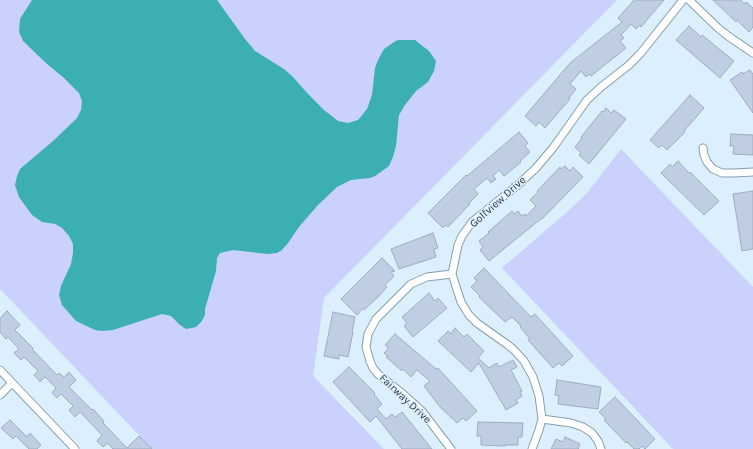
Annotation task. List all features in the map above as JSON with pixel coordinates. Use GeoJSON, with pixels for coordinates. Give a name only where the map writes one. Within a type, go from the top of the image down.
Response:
{"type":"FeatureCollection","features":[{"type":"Feature","properties":{"kind":"street","name":"Golfview Drive"},"geometry":{"type":"LineString","coordinates":[[532,449],[542,419],[539,396],[533,377],[524,361],[508,345],[482,327],[469,315],[460,302],[452,274],[458,245],[462,236],[472,222],[519,184],[536,168],[553,148],[587,100],[600,87],[629,65],[640,54],[683,0]]}},
{"type":"Feature","properties":{"kind":"street"},"geometry":{"type":"LineString","coordinates":[[689,0],[718,28],[753,53]]}},
{"type":"Feature","properties":{"kind":"street"},"geometry":{"type":"LineString","coordinates":[[703,148],[707,162],[713,169],[722,172],[734,173],[753,172]]}},
{"type":"Feature","properties":{"kind":"street","name":"Fairway Drive"},"geometry":{"type":"LineString","coordinates":[[452,274],[422,278],[411,284],[376,319],[368,334],[366,347],[373,368],[378,374],[404,394],[422,411],[452,449]]}},
{"type":"Feature","properties":{"kind":"street"},"geometry":{"type":"LineString","coordinates":[[0,370],[75,449]]}},
{"type":"Feature","properties":{"kind":"street"},"geometry":{"type":"LineString","coordinates":[[0,395],[12,383]]}},
{"type":"Feature","properties":{"kind":"street"},"geometry":{"type":"LineString","coordinates":[[542,419],[571,423],[583,427],[592,433],[598,441],[601,449]]}},
{"type":"Feature","properties":{"kind":"shaded area"},"geometry":{"type":"Polygon","coordinates":[[[0,0],[617,0],[324,298],[313,376],[384,449],[152,449],[0,289],[0,0]]]}},
{"type":"Feature","properties":{"kind":"shaded area"},"geometry":{"type":"Polygon","coordinates":[[[32,0],[217,0],[255,51],[284,69],[324,110],[338,121],[348,123],[358,120],[367,109],[372,95],[375,68],[384,49],[398,40],[415,40],[429,51],[436,61],[434,71],[428,82],[416,91],[399,115],[396,146],[389,166],[375,176],[351,180],[337,187],[318,205],[299,227],[288,243],[277,253],[267,254],[233,250],[220,253],[217,258],[216,271],[205,309],[205,315],[196,327],[186,329],[171,316],[162,314],[113,330],[95,330],[76,321],[62,305],[59,295],[61,286],[71,264],[73,253],[73,244],[69,236],[62,228],[55,224],[42,222],[32,215],[19,197],[15,185],[20,169],[77,118],[81,110],[82,101],[79,93],[23,41],[19,32],[20,19],[32,0]]]}},
{"type":"Feature","properties":{"kind":"shaded area"},"geometry":{"type":"Polygon","coordinates":[[[621,149],[753,287],[753,449],[673,449],[502,268],[587,193],[621,149]]]}},
{"type":"Feature","properties":{"kind":"building"},"geometry":{"type":"Polygon","coordinates":[[[634,0],[664,0],[641,27],[640,25],[636,29],[631,24],[621,35],[624,38],[620,41],[626,48],[591,76],[589,74],[586,77],[581,71],[570,84],[576,89],[569,98],[570,99],[545,128],[539,122],[536,126],[525,116],[570,63],[622,22],[618,18],[634,0]]]}},
{"type":"Feature","properties":{"kind":"building"},"geometry":{"type":"Polygon","coordinates":[[[713,0],[741,0],[744,4],[746,2],[753,8],[753,27],[749,32],[713,0]]]}},
{"type":"Feature","properties":{"kind":"building"},"geometry":{"type":"Polygon","coordinates":[[[689,26],[701,37],[702,35],[734,61],[720,78],[676,40],[689,26]]]}},
{"type":"Feature","properties":{"kind":"building"},"geometry":{"type":"Polygon","coordinates":[[[750,70],[753,74],[753,113],[730,80],[742,72],[743,74],[750,70]]]}},
{"type":"Feature","properties":{"kind":"building"},"geometry":{"type":"Polygon","coordinates":[[[690,95],[704,108],[684,131],[685,132],[667,150],[662,145],[659,148],[650,140],[690,95]]]}},
{"type":"Feature","properties":{"kind":"building"},"geometry":{"type":"Polygon","coordinates":[[[606,108],[611,113],[614,110],[626,119],[589,164],[579,155],[581,153],[575,147],[582,138],[581,137],[606,108]]]}},
{"type":"Feature","properties":{"kind":"building"},"geometry":{"type":"Polygon","coordinates":[[[519,132],[528,143],[525,146],[530,152],[520,161],[521,162],[504,176],[499,170],[493,176],[496,179],[491,183],[487,178],[474,189],[478,194],[448,227],[446,225],[443,228],[428,213],[466,175],[467,176],[519,132]]]}},
{"type":"Feature","properties":{"kind":"building"},"geometry":{"type":"Polygon","coordinates":[[[731,134],[753,135],[753,155],[733,154],[734,146],[730,146],[731,134]]]}},
{"type":"Feature","properties":{"kind":"building"},"geometry":{"type":"Polygon","coordinates":[[[678,161],[719,201],[704,215],[661,173],[670,164],[672,167],[678,161]]]}},
{"type":"Feature","properties":{"kind":"building"},"geometry":{"type":"Polygon","coordinates":[[[565,166],[570,171],[573,167],[583,177],[542,219],[489,261],[480,250],[483,247],[479,241],[512,211],[514,214],[518,211],[522,216],[525,214],[526,216],[536,206],[530,200],[538,192],[537,191],[560,167],[561,169],[565,166]]]}},
{"type":"Feature","properties":{"kind":"building"},"geometry":{"type":"Polygon","coordinates":[[[753,191],[753,249],[742,251],[733,194],[753,191]]]}},
{"type":"Feature","properties":{"kind":"building"},"geometry":{"type":"Polygon","coordinates":[[[433,233],[438,248],[434,249],[436,257],[399,269],[391,249],[433,233]]]}},
{"type":"Feature","properties":{"kind":"building"},"geometry":{"type":"Polygon","coordinates":[[[382,258],[395,271],[391,272],[394,276],[385,285],[387,287],[378,297],[364,310],[363,308],[357,315],[341,299],[382,258]]]}},
{"type":"Feature","properties":{"kind":"building"},"geometry":{"type":"Polygon","coordinates":[[[484,268],[531,317],[535,314],[573,356],[562,366],[559,363],[553,368],[528,340],[530,339],[520,327],[521,326],[512,317],[505,322],[479,297],[480,296],[471,287],[477,281],[474,278],[484,268]]]}},
{"type":"Feature","properties":{"kind":"building"},"geometry":{"type":"Polygon","coordinates":[[[429,293],[435,301],[438,298],[447,308],[413,337],[404,326],[407,323],[402,317],[429,293]]]}},
{"type":"Feature","properties":{"kind":"building"},"geometry":{"type":"Polygon","coordinates":[[[7,311],[20,325],[15,330],[57,375],[59,373],[64,377],[69,372],[76,380],[69,387],[92,410],[93,409],[104,421],[103,423],[127,448],[139,436],[152,449],[113,449],[108,443],[103,447],[97,441],[102,435],[80,412],[75,417],[69,410],[73,406],[61,394],[57,398],[52,393],[56,388],[45,377],[40,382],[34,375],[38,371],[24,357],[21,360],[14,353],[19,349],[8,337],[6,339],[0,332],[0,318],[7,311]]]}},
{"type":"Feature","properties":{"kind":"building"},"geometry":{"type":"Polygon","coordinates":[[[333,312],[355,317],[348,357],[339,355],[339,359],[324,356],[333,312]]]}},
{"type":"Feature","properties":{"kind":"building"},"geometry":{"type":"Polygon","coordinates":[[[455,328],[464,337],[467,334],[484,351],[478,358],[489,368],[497,363],[499,367],[513,360],[517,367],[511,370],[522,391],[520,392],[522,396],[516,400],[518,403],[506,410],[479,363],[471,372],[438,341],[448,331],[451,334],[455,328]]]}},
{"type":"Feature","properties":{"kind":"building"},"geometry":{"type":"Polygon","coordinates":[[[395,334],[436,369],[438,368],[477,411],[466,421],[463,418],[457,423],[440,407],[424,386],[430,381],[417,370],[411,377],[403,369],[402,371],[386,357],[388,356],[384,353],[389,348],[385,345],[395,334]]]}},
{"type":"Feature","properties":{"kind":"building"},"geometry":{"type":"Polygon","coordinates":[[[349,367],[375,393],[374,394],[382,404],[377,409],[386,419],[392,414],[395,417],[402,412],[432,449],[402,449],[376,416],[370,422],[333,382],[349,367]]]}},
{"type":"Feature","properties":{"kind":"building"},"geometry":{"type":"Polygon","coordinates":[[[557,380],[601,387],[598,409],[558,404],[559,396],[555,395],[557,380]]]}},
{"type":"Feature","properties":{"kind":"building"},"geometry":{"type":"Polygon","coordinates":[[[615,397],[655,439],[645,449],[642,446],[639,449],[634,449],[627,442],[626,443],[604,420],[606,419],[599,412],[615,397]]]}},
{"type":"Feature","properties":{"kind":"building"},"geometry":{"type":"Polygon","coordinates":[[[10,420],[27,437],[30,433],[41,445],[37,449],[29,449],[16,436],[13,439],[1,428],[10,420]]]}},
{"type":"Feature","properties":{"kind":"building"},"geometry":{"type":"Polygon","coordinates":[[[478,422],[523,423],[522,437],[518,437],[518,445],[481,445],[481,436],[477,436],[478,422]]]}},
{"type":"Feature","properties":{"kind":"building"},"geometry":{"type":"Polygon","coordinates":[[[565,437],[580,444],[579,449],[551,449],[556,439],[563,442],[565,437]]]}}]}
